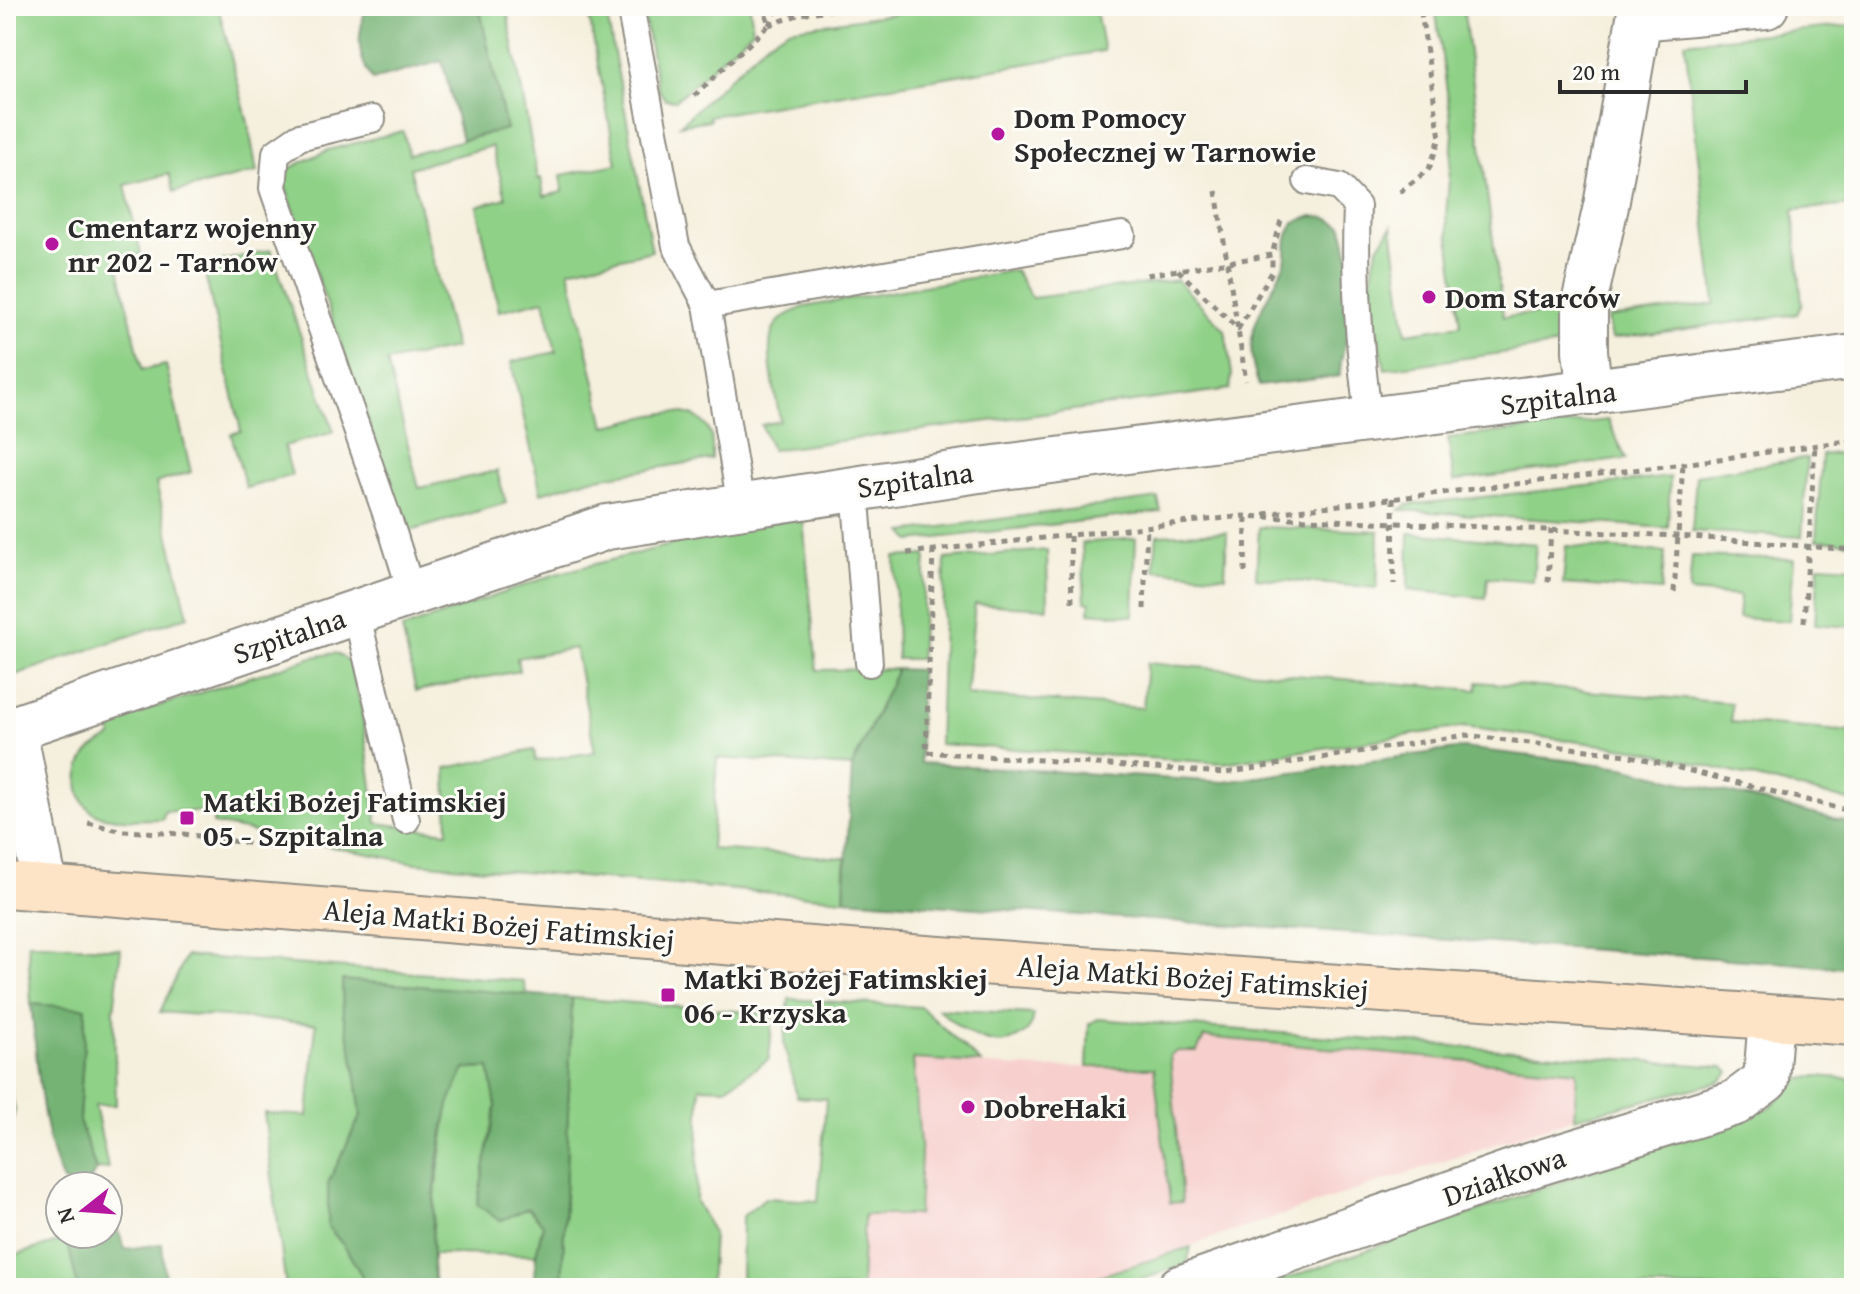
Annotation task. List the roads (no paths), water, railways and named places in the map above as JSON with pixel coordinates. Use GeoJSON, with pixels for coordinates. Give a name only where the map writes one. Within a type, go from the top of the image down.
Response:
{"type":"FeatureCollection","features":[{"type":"Feature","properties":{"kind":"street"},"geometry":{"type":"LineString","coordinates":[[1590,393],[1585,351],[1585,299],[1606,206],[1639,18],[1766,6]]}},
{"type":"Feature","properties":{"kind":"street","name":"Szpitalna"},"geometry":{"type":"LineString","coordinates":[[10,730],[607,527],[972,471],[1854,357]]}},
{"type":"Feature","properties":{"kind":"street"},"geometry":{"type":"LineString","coordinates":[[10,730],[25,886]]}},
{"type":"Feature","properties":{"kind":"street","name":"Aleja Matki Bożej Fatimskiej"},"geometry":{"type":"LineString","coordinates":[[25,886],[927,959],[1854,1023]]}},
{"type":"Feature","properties":{"kind":"street","name":"Działkowa"},"geometry":{"type":"LineString","coordinates":[[1180,1288],[1532,1165],[1735,1103],[1766,1080],[1771,1018]]}},
{"type":"Feature","properties":{"kind":"lane"},"geometry":{"type":"LineString","coordinates":[[630,6],[676,246],[707,305],[741,506]]}},
{"type":"Feature","properties":{"kind":"lane"},"geometry":{"type":"LineString","coordinates":[[372,119],[299,137],[276,153],[273,188],[412,594]]}},
{"type":"Feature","properties":{"kind":"lane"},"geometry":{"type":"LineString","coordinates":[[1307,181],[1339,187],[1357,206],[1355,261],[1363,380],[1369,421]]}},
{"type":"Feature","properties":{"kind":"lane"},"geometry":{"type":"LineString","coordinates":[[707,305],[1122,235]]}},
{"type":"Feature","properties":{"kind":"lane"},"geometry":{"type":"LineString","coordinates":[[855,488],[869,663]]}},
{"type":"Feature","properties":{"kind":"lane"},"geometry":{"type":"LineString","coordinates":[[356,612],[406,820]]}},
{"type":"Feature","properties":{"kind":"place","name":"Dom Pomocy Społecznej w Tarnowie"},"geometry":{"type":"Point","coordinates":[998,134]}},
{"type":"Feature","properties":{"kind":"place","name":"Cmentarz wojenny nr 202 - Tarnów"},"geometry":{"type":"Point","coordinates":[52,244]}},
{"type":"Feature","properties":{"kind":"place","name":"Dom Starców"},"geometry":{"type":"Point","coordinates":[1429,297]}},
{"type":"Feature","properties":{"kind":"place","name":"Matki Bożej Fatimskiej 05 - Szpitalna"},"geometry":{"type":"Point","coordinates":[187,818]}},
{"type":"Feature","properties":{"kind":"place","name":"Matki Bożej Fatimskiej 06 - Krzyska"},"geometry":{"type":"Point","coordinates":[668,995]}},
{"type":"Feature","properties":{"kind":"place","name":"DobreHaki"},"geometry":{"type":"Point","coordinates":[968,1107]}}]}
